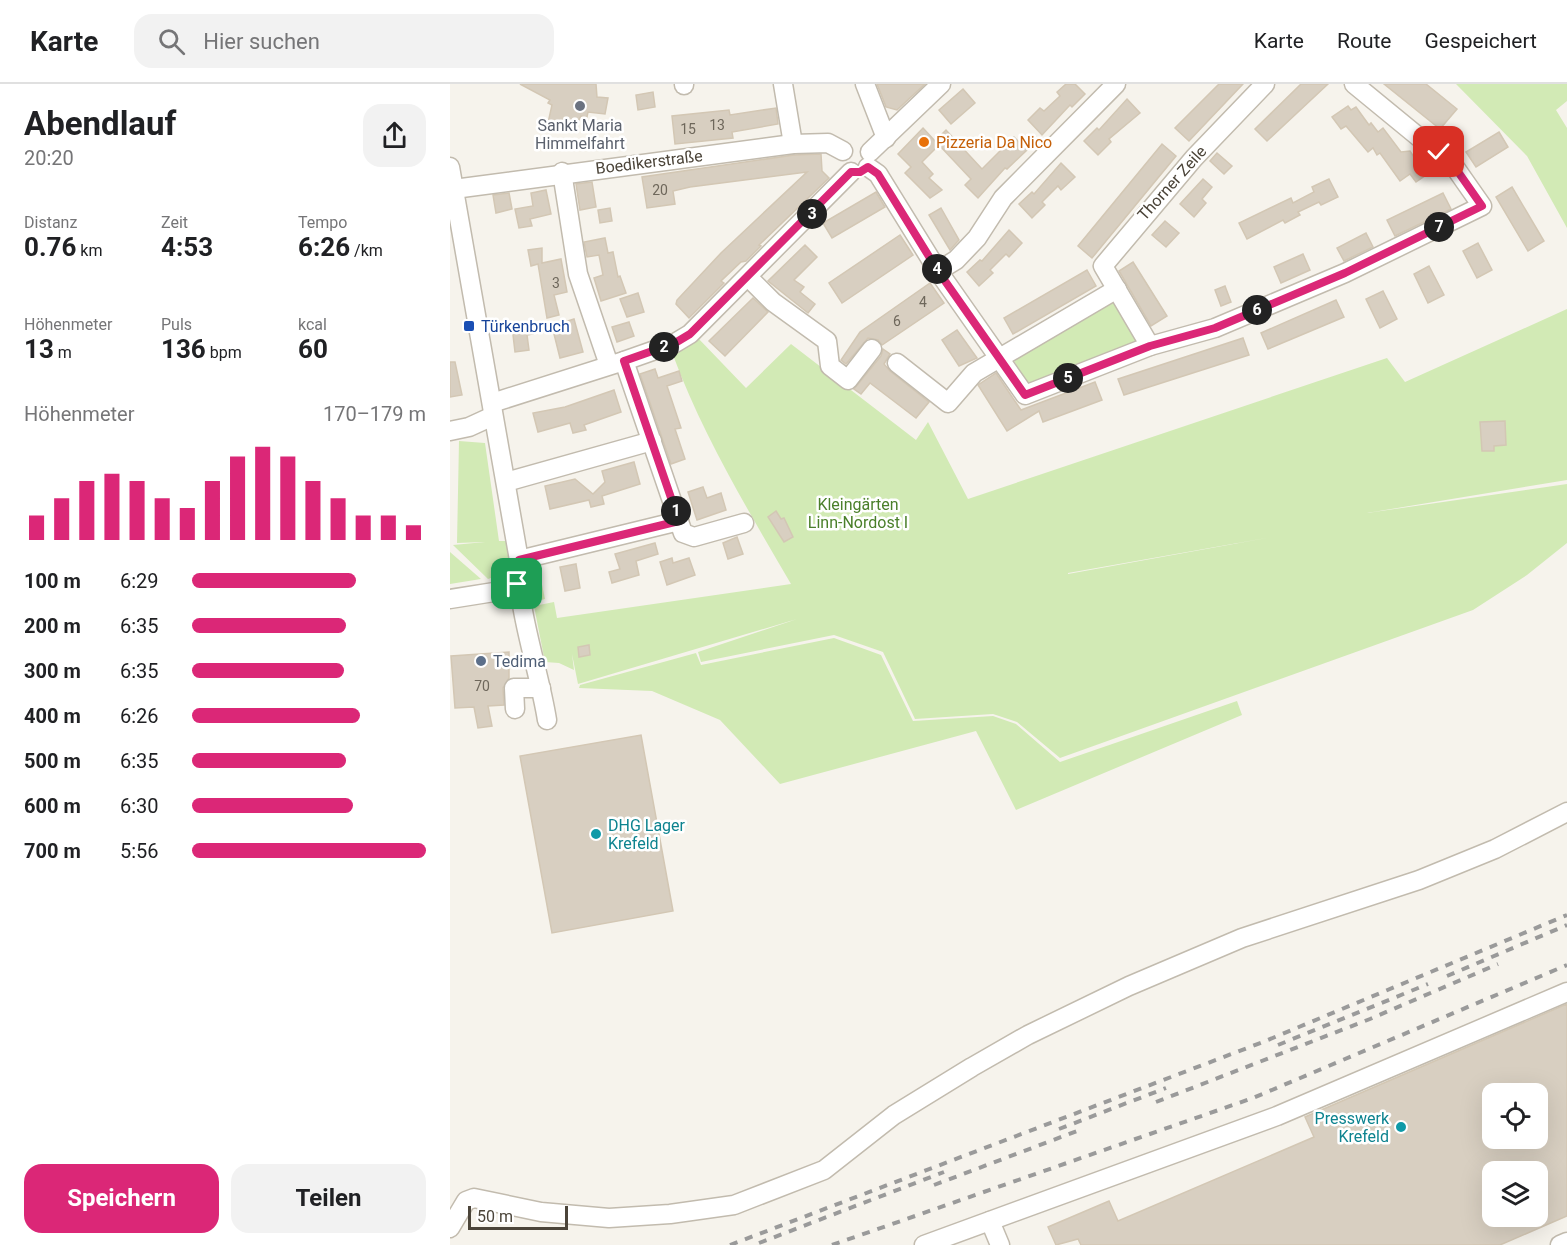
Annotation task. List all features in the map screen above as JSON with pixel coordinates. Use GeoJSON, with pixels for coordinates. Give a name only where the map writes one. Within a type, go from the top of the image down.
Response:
{"type":"FeatureCollection","features":[{"type":"Feature","properties":{"kind":"street"},"geometry":{"type":"LineString","coordinates":[[783,84],[793,144]]}},
{"type":"Feature","properties":{"kind":"street"},"geometry":{"type":"LineString","coordinates":[[865,84],[886,138]]}},
{"type":"Feature","properties":{"kind":"street"},"geometry":{"type":"LineString","coordinates":[[450,431],[469,427],[492,409],[675,343],[690,334],[941,84]]}},
{"type":"Feature","properties":{"kind":"street"},"geometry":{"type":"LineString","coordinates":[[938,271],[956,260],[977,238],[1003,198],[1116,84]]}},
{"type":"Feature","properties":{"kind":"street","name":"Thorner Zeile"},"geometry":{"type":"LineString","coordinates":[[1117,289],[1103,266],[1194,158],[1264,84]]}},
{"type":"Feature","properties":{"kind":"street"},"geometry":{"type":"LineString","coordinates":[[863,164],[864,145],[854,143],[843,152],[843,165],[863,164],[878,174],[938,271],[1025,395],[1150,346],[1215,328],[1339,276],[1482,206],[1454,166],[1354,84]]}},
{"type":"Feature","properties":{"kind":"street","name":"Boedikerstraße"},"geometry":{"type":"LineString","coordinates":[[454,189],[562,172],[793,144],[828,143],[843,152]]}},
{"type":"Feature","properties":{"kind":"street"},"geometry":{"type":"LineString","coordinates":[[450,167],[519,560],[517,584],[547,720]]}},
{"type":"Feature","properties":{"kind":"street"},"geometry":{"type":"LineString","coordinates":[[562,172],[578,274],[652,441],[681,527],[693,537],[744,523]]}},
{"type":"Feature","properties":{"kind":"street"},"geometry":{"type":"LineString","coordinates":[[748,277],[773,302],[827,341],[830,366],[848,380],[872,349]]}},
{"type":"Feature","properties":{"kind":"street"},"geometry":{"type":"LineString","coordinates":[[897,363],[942,410],[974,373],[1117,289],[1150,346]]}},
{"type":"Feature","properties":{"kind":"street"},"geometry":{"type":"LineString","coordinates":[[506,482],[652,441]]}},
{"type":"Feature","properties":{"kind":"street"},"geometry":{"type":"LineString","coordinates":[[519,560],[681,527]]}},
{"type":"Feature","properties":{"kind":"street"},"geometry":{"type":"LineString","coordinates":[[450,599],[494,592],[517,584]]}},
{"type":"Feature","properties":{"kind":"street"},"geometry":{"type":"LineString","coordinates":[[514,709],[514,688],[541,688]]}},
{"type":"Feature","properties":{"kind":"street"},"geometry":{"type":"LineString","coordinates":[[450,1228],[466,1201],[474,1198],[542,1212],[609,1218],[670,1215],[734,1205],[824,1170],[894,1115],[972,1067],[1028,1035],[1129,986],[1242,938],[1419,880],[1495,849],[1567,812]]}},
{"type":"Feature","properties":{"kind":"street"},"geometry":{"type":"LineString","coordinates":[[924,1245],[958,1239],[990,1221],[1277,1116],[1567,992]]}},
{"type":"Feature","properties":{"kind":"street"},"geometry":{"type":"LineString","coordinates":[[990,1221],[1000,1245]]}},
{"type":"Feature","properties":{"kind":"street"},"geometry":{"type":"LineString","coordinates":[[1560,1245],[1567,1242]]}},
{"type":"Feature","properties":{"kind":"green space"},"geometry":{"type":"Polygon","coordinates":[[[1456,84],[1567,84],[1567,101],[1556,110],[1567,128],[1567,228],[1527,156],[1456,84]]]}},
{"type":"Feature","properties":{"kind":"green space"},"geometry":{"type":"Polygon","coordinates":[[[1113,300],[1140,342],[1027,385],[1012,357],[1113,300]]]}},
{"type":"Feature","properties":{"kind":"green space","name":"Kleingärten Linn-Nordost I"},"geometry":{"type":"Polygon","coordinates":[[[1567,309],[1567,480],[1367,513],[1567,484],[1567,543],[1527,575],[1473,610],[1060,758],[1017,722],[993,714],[915,719],[883,652],[834,635],[701,662],[698,652],[797,619],[578,684],[572,654],[574,670],[559,663],[545,662],[534,606],[554,602],[557,618],[791,584],[712,444],[673,355],[697,337],[746,388],[791,344],[916,440],[928,422],[968,499],[1387,358],[1405,382],[1567,309]],[[1272,537],[1068,573],[1068,574],[1272,537]]]}},
{"type":"Feature","properties":{"kind":"green space"},"geometry":{"type":"Polygon","coordinates":[[[459,441],[485,443],[499,541],[506,541],[509,563],[506,573],[488,579],[453,545],[485,542],[457,543],[459,441]]]}},
{"type":"Feature","properties":{"kind":"green space"},"geometry":{"type":"Polygon","coordinates":[[[450,552],[481,579],[450,584],[450,552]]]}},
{"type":"Feature","properties":{"kind":"green space"},"geometry":{"type":"Polygon","coordinates":[[[537,560],[545,599],[534,602],[527,563],[537,560]]]}},
{"type":"Feature","properties":{"kind":"green space"},"geometry":{"type":"Polygon","coordinates":[[[834,638],[881,655],[913,721],[993,716],[1016,724],[1060,762],[1237,701],[1242,715],[1016,810],[976,731],[780,784],[720,720],[652,691],[579,688],[580,685],[696,653],[701,665],[834,638]]]}},
{"type":"Feature","properties":{"kind":"building","name":"Sankt Maria Himmelfahrt"},"geometry":{"type":"Polygon","coordinates":[[[520,84],[596,84],[597,97],[608,98],[605,114],[588,112],[587,117],[581,116],[573,131],[548,123],[552,105],[548,103],[550,100],[520,84]]]}},
{"type":"Feature","properties":{"kind":"building"},"geometry":{"type":"Polygon","coordinates":[[[877,84],[925,84],[897,110],[886,107],[877,84]]]}},
{"type":"Feature","properties":{"kind":"building"},"geometry":{"type":"Polygon","coordinates":[[[1066,84],[1075,84],[1085,94],[1072,107],[1070,105],[1042,135],[1028,120],[1040,108],[1044,111],[1060,96],[1057,92],[1066,84]]]}},
{"type":"Feature","properties":{"kind":"building"},"geometry":{"type":"Polygon","coordinates":[[[1219,84],[1243,84],[1189,141],[1175,128],[1219,84]]]}},
{"type":"Feature","properties":{"kind":"building"},"geometry":{"type":"Polygon","coordinates":[[[1301,84],[1328,84],[1267,141],[1255,129],[1301,84]]]}},
{"type":"Feature","properties":{"kind":"building"},"geometry":{"type":"Polygon","coordinates":[[[1384,84],[1426,84],[1457,109],[1440,129],[1384,84]]]}},
{"type":"Feature","properties":{"kind":"building"},"geometry":{"type":"Polygon","coordinates":[[[963,89],[975,103],[951,124],[939,110],[963,89]]]}},
{"type":"Feature","properties":{"kind":"building"},"geometry":{"type":"Polygon","coordinates":[[[653,92],[655,107],[638,110],[636,95],[653,92]]]}},
{"type":"Feature","properties":{"kind":"building"},"geometry":{"type":"Polygon","coordinates":[[[1127,99],[1140,113],[1109,139],[1111,142],[1098,155],[1084,141],[1097,128],[1099,130],[1127,99]]]}},
{"type":"Feature","properties":{"kind":"building"},"geometry":{"type":"Polygon","coordinates":[[[1348,106],[1351,110],[1356,107],[1369,125],[1371,123],[1378,132],[1383,128],[1401,152],[1410,151],[1426,175],[1416,182],[1410,174],[1400,181],[1380,153],[1377,155],[1373,148],[1368,152],[1346,126],[1341,129],[1332,117],[1348,106]]]}},
{"type":"Feature","properties":{"kind":"building"},"geometry":{"type":"Polygon","coordinates":[[[776,108],[778,124],[732,132],[733,138],[675,144],[672,116],[729,110],[730,115],[776,108]]]}},
{"type":"Feature","properties":{"kind":"building"},"geometry":{"type":"Polygon","coordinates":[[[923,128],[935,141],[946,130],[982,169],[1014,137],[1027,150],[1007,169],[1005,168],[978,198],[965,185],[971,179],[939,145],[922,162],[933,174],[929,178],[942,190],[930,198],[905,173],[911,167],[898,154],[923,128]]]}},
{"type":"Feature","properties":{"kind":"building"},"geometry":{"type":"Polygon","coordinates":[[[1499,132],[1508,147],[1476,167],[1466,152],[1499,132]]]}},
{"type":"Feature","properties":{"kind":"building"},"geometry":{"type":"Polygon","coordinates":[[[1162,144],[1176,156],[1092,258],[1078,246],[1162,144]]]}},
{"type":"Feature","properties":{"kind":"building"},"geometry":{"type":"Polygon","coordinates":[[[1217,153],[1232,166],[1224,174],[1210,161],[1217,153]]]}},
{"type":"Feature","properties":{"kind":"building"},"geometry":{"type":"Polygon","coordinates":[[[821,154],[822,171],[829,178],[759,245],[761,246],[746,261],[741,262],[721,281],[724,283],[689,318],[676,304],[677,300],[721,253],[807,172],[690,187],[673,191],[675,204],[647,208],[642,177],[794,155],[821,154]]]}},
{"type":"Feature","properties":{"kind":"building"},"geometry":{"type":"Polygon","coordinates":[[[1061,163],[1075,177],[1061,190],[1058,186],[1042,202],[1045,205],[1032,218],[1019,204],[1032,192],[1034,194],[1061,163]]]}},
{"type":"Feature","properties":{"kind":"building"},"geometry":{"type":"Polygon","coordinates":[[[1203,179],[1212,187],[1202,199],[1206,203],[1194,217],[1180,204],[1203,179]]]}},
{"type":"Feature","properties":{"kind":"building"},"geometry":{"type":"Polygon","coordinates":[[[1329,179],[1338,197],[1321,205],[1319,202],[1298,212],[1300,215],[1285,223],[1283,220],[1247,239],[1239,223],[1291,198],[1293,203],[1314,192],[1312,187],[1329,179]]]}},
{"type":"Feature","properties":{"kind":"building"},"geometry":{"type":"Polygon","coordinates":[[[592,182],[596,207],[580,210],[576,184],[592,182]]]}},
{"type":"Feature","properties":{"kind":"building"},"geometry":{"type":"Polygon","coordinates":[[[1512,187],[1544,241],[1528,251],[1496,197],[1512,187]]]}},
{"type":"Feature","properties":{"kind":"building"},"geometry":{"type":"Polygon","coordinates":[[[546,190],[551,214],[530,219],[532,226],[519,228],[515,209],[533,206],[531,193],[546,190]]]}},
{"type":"Feature","properties":{"kind":"building"},"geometry":{"type":"Polygon","coordinates":[[[876,192],[885,207],[832,238],[823,223],[876,192]]]}},
{"type":"Feature","properties":{"kind":"building"},"geometry":{"type":"Polygon","coordinates":[[[509,193],[512,209],[496,213],[493,195],[509,193]]]}},
{"type":"Feature","properties":{"kind":"building"},"geometry":{"type":"Polygon","coordinates":[[[1443,193],[1451,209],[1395,236],[1387,220],[1443,193]]]}},
{"type":"Feature","properties":{"kind":"building"},"geometry":{"type":"Polygon","coordinates":[[[610,208],[612,221],[600,223],[598,210],[610,208]]]}},
{"type":"Feature","properties":{"kind":"building"},"geometry":{"type":"Polygon","coordinates":[[[941,208],[959,240],[950,250],[929,215],[941,208]]]}},
{"type":"Feature","properties":{"kind":"building"},"geometry":{"type":"Polygon","coordinates":[[[1165,221],[1179,233],[1166,247],[1152,235],[1165,221]]]}},
{"type":"Feature","properties":{"kind":"building"},"geometry":{"type":"Polygon","coordinates":[[[1009,230],[1022,243],[1009,257],[1006,254],[990,270],[993,273],[979,286],[967,272],[980,260],[982,261],[1009,230]]]}},
{"type":"Feature","properties":{"kind":"building"},"geometry":{"type":"Polygon","coordinates":[[[1366,233],[1373,247],[1344,261],[1337,248],[1366,233]]]}},
{"type":"Feature","properties":{"kind":"building"},"geometry":{"type":"Polygon","coordinates":[[[900,235],[913,255],[842,303],[829,283],[900,235]]]}},
{"type":"Feature","properties":{"kind":"building"},"geometry":{"type":"Polygon","coordinates":[[[605,238],[608,253],[613,252],[618,277],[620,276],[626,293],[601,301],[594,278],[603,275],[599,255],[587,257],[584,242],[605,238]]]}},
{"type":"Feature","properties":{"kind":"building"},"geometry":{"type":"Polygon","coordinates":[[[1478,243],[1492,270],[1477,278],[1463,251],[1478,243]]]}},
{"type":"Feature","properties":{"kind":"building"},"geometry":{"type":"Polygon","coordinates":[[[805,245],[817,257],[794,280],[804,287],[800,292],[815,304],[808,313],[768,281],[805,245]]]}},
{"type":"Feature","properties":{"kind":"building"},"geometry":{"type":"Polygon","coordinates":[[[542,248],[542,263],[561,259],[567,292],[554,295],[559,315],[547,318],[538,264],[531,266],[528,250],[542,248]]]}},
{"type":"Feature","properties":{"kind":"building"},"geometry":{"type":"Polygon","coordinates":[[[1303,254],[1310,270],[1281,283],[1274,267],[1303,254]]]}},
{"type":"Feature","properties":{"kind":"building"},"geometry":{"type":"Polygon","coordinates":[[[1133,262],[1167,316],[1151,326],[1119,271],[1133,262]]]}},
{"type":"Feature","properties":{"kind":"building"},"geometry":{"type":"Polygon","coordinates":[[[1429,266],[1444,295],[1428,303],[1414,274],[1429,266]]]}},
{"type":"Feature","properties":{"kind":"building"},"geometry":{"type":"Polygon","coordinates":[[[1087,270],[1096,286],[1013,334],[1004,318],[1087,270]]]}},
{"type":"Feature","properties":{"kind":"building"},"geometry":{"type":"Polygon","coordinates":[[[930,283],[944,303],[882,345],[878,340],[868,338],[846,364],[841,360],[860,332],[930,283]]]}},
{"type":"Feature","properties":{"kind":"building"},"geometry":{"type":"Polygon","coordinates":[[[1225,286],[1231,302],[1221,306],[1215,290],[1225,286]]]}},
{"type":"Feature","properties":{"kind":"building"},"geometry":{"type":"Polygon","coordinates":[[[1383,291],[1397,319],[1380,328],[1366,299],[1383,291]]]}},
{"type":"Feature","properties":{"kind":"building"},"geometry":{"type":"Polygon","coordinates":[[[638,293],[644,312],[627,317],[620,299],[638,293]]]}},
{"type":"Feature","properties":{"kind":"building"},"geometry":{"type":"Polygon","coordinates":[[[753,298],[768,312],[725,356],[709,341],[753,298]]]}},
{"type":"Feature","properties":{"kind":"building"},"geometry":{"type":"Polygon","coordinates":[[[1336,300],[1344,317],[1268,349],[1261,333],[1336,300]]]}},
{"type":"Feature","properties":{"kind":"building"},"geometry":{"type":"Polygon","coordinates":[[[574,319],[583,352],[560,358],[552,326],[574,319]]]}},
{"type":"Feature","properties":{"kind":"building"},"geometry":{"type":"Polygon","coordinates":[[[531,322],[533,334],[527,335],[529,350],[515,352],[512,326],[531,322]]]}},
{"type":"Feature","properties":{"kind":"building"},"geometry":{"type":"Polygon","coordinates":[[[629,322],[634,336],[617,342],[612,327],[629,322]]]}},
{"type":"Feature","properties":{"kind":"building"},"geometry":{"type":"Polygon","coordinates":[[[957,330],[977,358],[959,366],[942,340],[957,330]]]}},
{"type":"Feature","properties":{"kind":"building"},"geometry":{"type":"Polygon","coordinates":[[[1243,338],[1249,355],[1124,395],[1118,379],[1243,338]]]}},
{"type":"Feature","properties":{"kind":"building"},"geometry":{"type":"Polygon","coordinates":[[[883,349],[890,354],[884,364],[890,371],[929,402],[916,418],[870,383],[861,394],[854,389],[881,356],[883,349]]]}},
{"type":"Feature","properties":{"kind":"building"},"geometry":{"type":"Polygon","coordinates":[[[450,362],[455,362],[462,395],[450,397],[450,362]]]}},
{"type":"Feature","properties":{"kind":"building"},"geometry":{"type":"Polygon","coordinates":[[[655,369],[658,378],[679,371],[682,381],[667,386],[681,428],[675,429],[685,459],[671,464],[640,374],[655,369]]]}},
{"type":"Feature","properties":{"kind":"building"},"geometry":{"type":"Polygon","coordinates":[[[996,373],[1021,410],[1095,382],[1102,400],[1043,422],[1039,411],[1007,431],[978,385],[996,373]]]}},
{"type":"Feature","properties":{"kind":"building"},"geometry":{"type":"Polygon","coordinates":[[[614,390],[621,412],[584,425],[586,430],[573,433],[570,423],[538,432],[533,413],[565,407],[614,390]]]}},
{"type":"Feature","properties":{"kind":"building"},"geometry":{"type":"Polygon","coordinates":[[[1505,421],[1506,445],[1494,446],[1494,451],[1482,451],[1480,422],[1505,421]]]}},
{"type":"Feature","properties":{"kind":"building"},"geometry":{"type":"Polygon","coordinates":[[[634,462],[640,484],[602,496],[604,504],[591,507],[589,500],[550,509],[545,486],[575,479],[593,494],[605,482],[602,471],[634,462]]]}},
{"type":"Feature","properties":{"kind":"building"},"geometry":{"type":"Polygon","coordinates":[[[703,487],[707,498],[721,493],[726,510],[697,520],[688,492],[703,487]]]}},
{"type":"Feature","properties":{"kind":"building"},"geometry":{"type":"Polygon","coordinates":[[[776,511],[781,519],[784,518],[793,537],[784,542],[768,517],[776,511]]]}},
{"type":"Feature","properties":{"kind":"building"},"geometry":{"type":"Polygon","coordinates":[[[737,537],[743,554],[728,559],[723,543],[737,537]]]}},
{"type":"Feature","properties":{"kind":"building"},"geometry":{"type":"Polygon","coordinates":[[[655,543],[658,554],[636,561],[639,575],[612,583],[609,572],[620,569],[615,554],[655,543]]]}},
{"type":"Feature","properties":{"kind":"building"},"geometry":{"type":"Polygon","coordinates":[[[672,558],[673,563],[689,558],[695,575],[667,585],[660,562],[672,558]]]}},
{"type":"Feature","properties":{"kind":"building"},"geometry":{"type":"Polygon","coordinates":[[[576,564],[580,588],[565,591],[560,567],[576,564]]]}},
{"type":"Feature","properties":{"kind":"building"},"geometry":{"type":"Polygon","coordinates":[[[589,645],[590,655],[579,657],[578,647],[589,645]]]}},
{"type":"Feature","properties":{"kind":"building"},"geometry":{"type":"Polygon","coordinates":[[[509,652],[509,678],[503,688],[504,705],[488,706],[492,726],[478,728],[474,707],[455,708],[451,656],[509,652]]]}},
{"type":"Feature","properties":{"kind":"building","name":"DHG Lager Krefeld"},"geometry":{"type":"Polygon","coordinates":[[[641,735],[673,911],[552,933],[520,756],[641,735]]]}},
{"type":"Feature","properties":{"kind":"building","name":"Presswerk Krefeld"},"geometry":{"type":"Polygon","coordinates":[[[1567,1004],[1567,1216],[1548,1224],[1548,1161],[1482,1161],[1482,1227],[1542,1227],[1500,1245],[1081,1245],[1078,1239],[1056,1245],[1048,1227],[1109,1201],[1118,1221],[1314,1137],[1305,1117],[1567,1004]]]}},
{"type":"Feature","properties":{"kind":"railway"},"geometry":{"type":"LineString","coordinates":[[730,1245],[1263,1042],[1567,915]]}},
{"type":"Feature","properties":{"kind":"railway"},"geometry":{"type":"LineString","coordinates":[[1447,976],[1567,925]]}},
{"type":"Feature","properties":{"kind":"railway"},"geometry":{"type":"LineString","coordinates":[[1156,1102],[1370,1019],[1498,964]]}},
{"type":"Feature","properties":{"kind":"railway"},"geometry":{"type":"LineString","coordinates":[[832,1245],[1253,1098],[1567,965]]}},
{"type":"Feature","properties":{"kind":"railway"},"geometry":{"type":"LineString","coordinates":[[1278,1045],[1428,984]]}},
{"type":"Feature","properties":{"kind":"railway"},"geometry":{"type":"LineString","coordinates":[[1059,1129],[1166,1088]]}},
{"type":"Feature","properties":{"kind":"railway"},"geometry":{"type":"LineString","coordinates":[[934,1185],[1077,1131]]}},
{"type":"Feature","properties":{"kind":"railway"},"geometry":{"type":"LineString","coordinates":[[759,1243],[944,1172]]}},
{"type":"Feature","properties":{"kind":"place","name":"Sankt Maria Himmelfahrt"},"geometry":{"type":"Point","coordinates":[580,106]}},
{"type":"Feature","properties":{"kind":"place","name":"Pizzeria Da Nico"},"geometry":{"type":"Point","coordinates":[924,142]}},
{"type":"Feature","properties":{"kind":"place","name":"Türkenbruch"},"geometry":{"type":"Point","coordinates":[469,326]}},
{"type":"Feature","properties":{"kind":"place","name":"Tedima"},"geometry":{"type":"Point","coordinates":[481,661]}},
{"type":"Feature","properties":{"kind":"place","name":"DHG Lager Krefeld"},"geometry":{"type":"Point","coordinates":[596,834]}},
{"type":"Feature","properties":{"kind":"place","name":"Presswerk Krefeld"},"geometry":{"type":"Point","coordinates":[1401,1127]}},
{"type":"Feature","properties":{"kind":"route"},"geometry":{"type":"LineString","coordinates":[[517,584],[519,560],[548,555],[679,521],[624,361],[675,343],[690,334],[851,172],[864,171],[868,167],[878,174],[938,271],[1025,395],[1150,346],[1215,328],[1345,273],[1482,206],[1454,166],[1439,152]]}}]}
